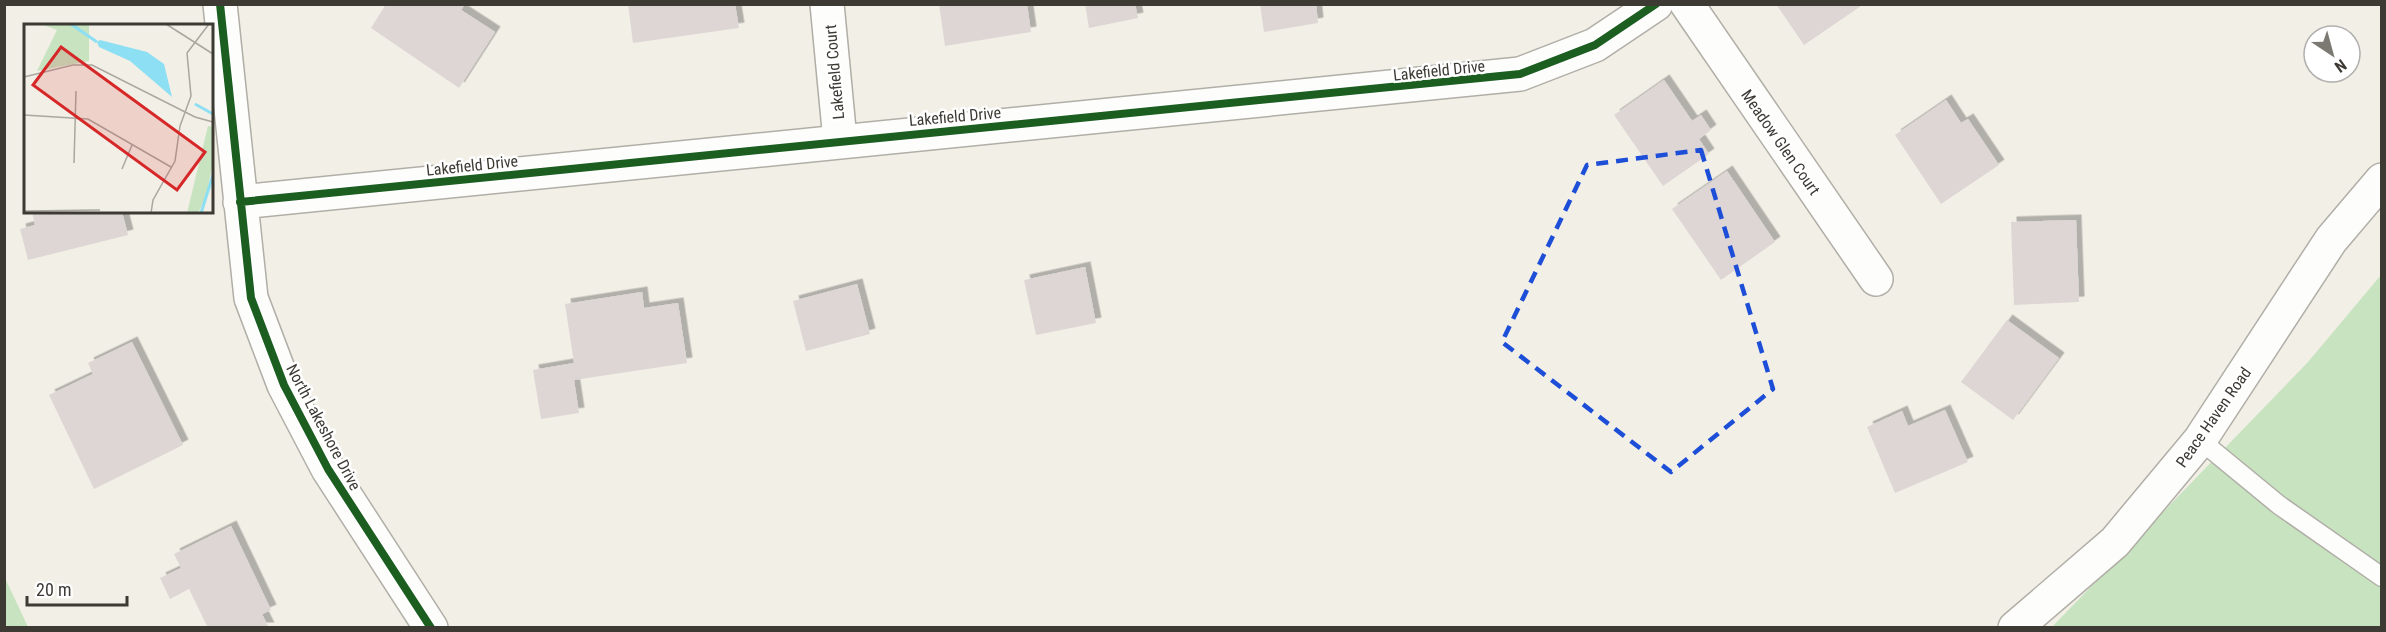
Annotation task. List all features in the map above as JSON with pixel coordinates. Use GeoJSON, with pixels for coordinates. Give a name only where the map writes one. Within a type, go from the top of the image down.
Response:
{"type":"FeatureCollection","features":[{"type":"Feature","properties":{"kind":"street","name":"North Lakeshore Drive"},"geometry":{"type":"LineString","coordinates":[[220,4],[251,298],[284,385],[328,469],[431,627]]}},
{"type":"Feature","properties":{"kind":"street","name":"Lakefield Court"},"geometry":{"type":"LineString","coordinates":[[827,4],[840,140]]}},
{"type":"Feature","properties":{"kind":"street","name":"Lakefield Drive"},"geometry":{"type":"LineString","coordinates":[[240,202],[840,140],[1520,74],[1595,45],[1656,4]]}},
{"type":"Feature","properties":{"kind":"street","name":"Meadow Glen Court"},"geometry":{"type":"LineString","coordinates":[[1687,4],[1876,279]]}},
{"type":"Feature","properties":{"kind":"street","name":"Peace Haven Road"},"geometry":{"type":"LineString","coordinates":[[2015,627],[2115,542],[2200,440],[2331,240],[2382,180]]}},
{"type":"Feature","properties":{"kind":"lane"},"geometry":{"type":"LineString","coordinates":[[2200,440],[2279,505],[2382,577]]}},
{"type":"Feature","properties":{"kind":"highlighted area"},"geometry":{"type":"Polygon","coordinates":[[[1701,150],[1773,389],[1671,472],[1502,342],[1587,165],[1701,150]]]}},
{"type":"Feature","properties":{"kind":"green space"},"geometry":{"type":"Polygon","coordinates":[[[2381,275],[2381,627],[2051,628],[2308,362],[2381,275]]]}},
{"type":"Feature","properties":{"kind":"green space"},"geometry":{"type":"Polygon","coordinates":[[[5,578],[28,627],[5,627],[5,578]]]}},
{"type":"Feature","properties":{"kind":"building"},"geometry":{"type":"Polygon","coordinates":[[[386,4],[465,4],[461,10],[495,32],[459,88],[371,28],[386,4]]]}},
{"type":"Feature","properties":{"kind":"building"},"geometry":{"type":"Polygon","coordinates":[[[628,4],[735,4],[739,28],[633,43],[628,4]]]}},
{"type":"Feature","properties":{"kind":"building"},"geometry":{"type":"Polygon","coordinates":[[[939,4],[1027,4],[1031,32],[945,46],[939,4]]]}},
{"type":"Feature","properties":{"kind":"building"},"geometry":{"type":"Polygon","coordinates":[[[1085,4],[1135,4],[1138,18],[1089,28],[1085,4]]]}},
{"type":"Feature","properties":{"kind":"building"},"geometry":{"type":"Polygon","coordinates":[[[1260,4],[1316,4],[1318,23],[1264,32],[1260,4]]]}},
{"type":"Feature","properties":{"kind":"building"},"geometry":{"type":"Polygon","coordinates":[[[1776,4],[1864,4],[1804,45],[1776,4]]]}},
{"type":"Feature","properties":{"kind":"building"},"geometry":{"type":"Polygon","coordinates":[[[1664,80],[1692,121],[1701,115],[1711,130],[1699,139],[1709,154],[1663,186],[1614,115],[1664,80]]]}},
{"type":"Feature","properties":{"kind":"building"},"geometry":{"type":"Polygon","coordinates":[[[1946,100],[1961,123],[1968,119],[1999,165],[1941,204],[1895,135],[1946,100]]]}},
{"type":"Feature","properties":{"kind":"building"},"geometry":{"type":"Polygon","coordinates":[[[1727,171],[1775,242],[1721,280],[1672,209],[1727,171]]]}},
{"type":"Feature","properties":{"kind":"building"},"geometry":{"type":"Polygon","coordinates":[[[32,213],[122,213],[128,235],[28,260],[20,229],[35,225],[32,213]]]}},
{"type":"Feature","properties":{"kind":"building"},"geometry":{"type":"Polygon","coordinates":[[[2076,220],[2079,302],[2014,305],[2011,222],[2076,220]]]}},
{"type":"Feature","properties":{"kind":"building"},"geometry":{"type":"Polygon","coordinates":[[[1085,267],[1096,323],[1036,335],[1024,280],[1085,267]]]}},
{"type":"Feature","properties":{"kind":"building"},"geometry":{"type":"Polygon","coordinates":[[[857,284],[870,334],[806,351],[793,301],[857,284]]]}},
{"type":"Feature","properties":{"kind":"building"},"geometry":{"type":"Polygon","coordinates":[[[642,292],[644,308],[678,303],[687,363],[574,380],[579,413],[541,419],[533,370],[574,363],[565,304],[642,292]]]}},
{"type":"Feature","properties":{"kind":"building"},"geometry":{"type":"Polygon","coordinates":[[[2007,320],[2059,358],[2013,420],[1961,382],[2007,320]]]}},
{"type":"Feature","properties":{"kind":"building"},"geometry":{"type":"Polygon","coordinates":[[[132,342],[183,445],[94,489],[49,395],[93,374],[88,363],[132,342]]]}},
{"type":"Feature","properties":{"kind":"building"},"geometry":{"type":"Polygon","coordinates":[[[1945,410],[1968,462],[1895,493],[1867,427],[1902,411],[1908,426],[1945,410]]]}},
{"type":"Feature","properties":{"kind":"building"},"geometry":{"type":"Polygon","coordinates":[[[231,526],[271,610],[262,614],[269,628],[208,628],[189,589],[170,599],[160,578],[181,568],[174,554],[231,526]]]}},
{"type":"Feature","properties":{"kind":"cycle path"},"geometry":{"type":"LineString","coordinates":[[220,4],[251,298],[284,385],[328,469],[431,628]]}},
{"type":"Feature","properties":{"kind":"cycle path"},"geometry":{"type":"LineString","coordinates":[[240,202],[1520,74],[1595,45],[1656,4]]}}]}
